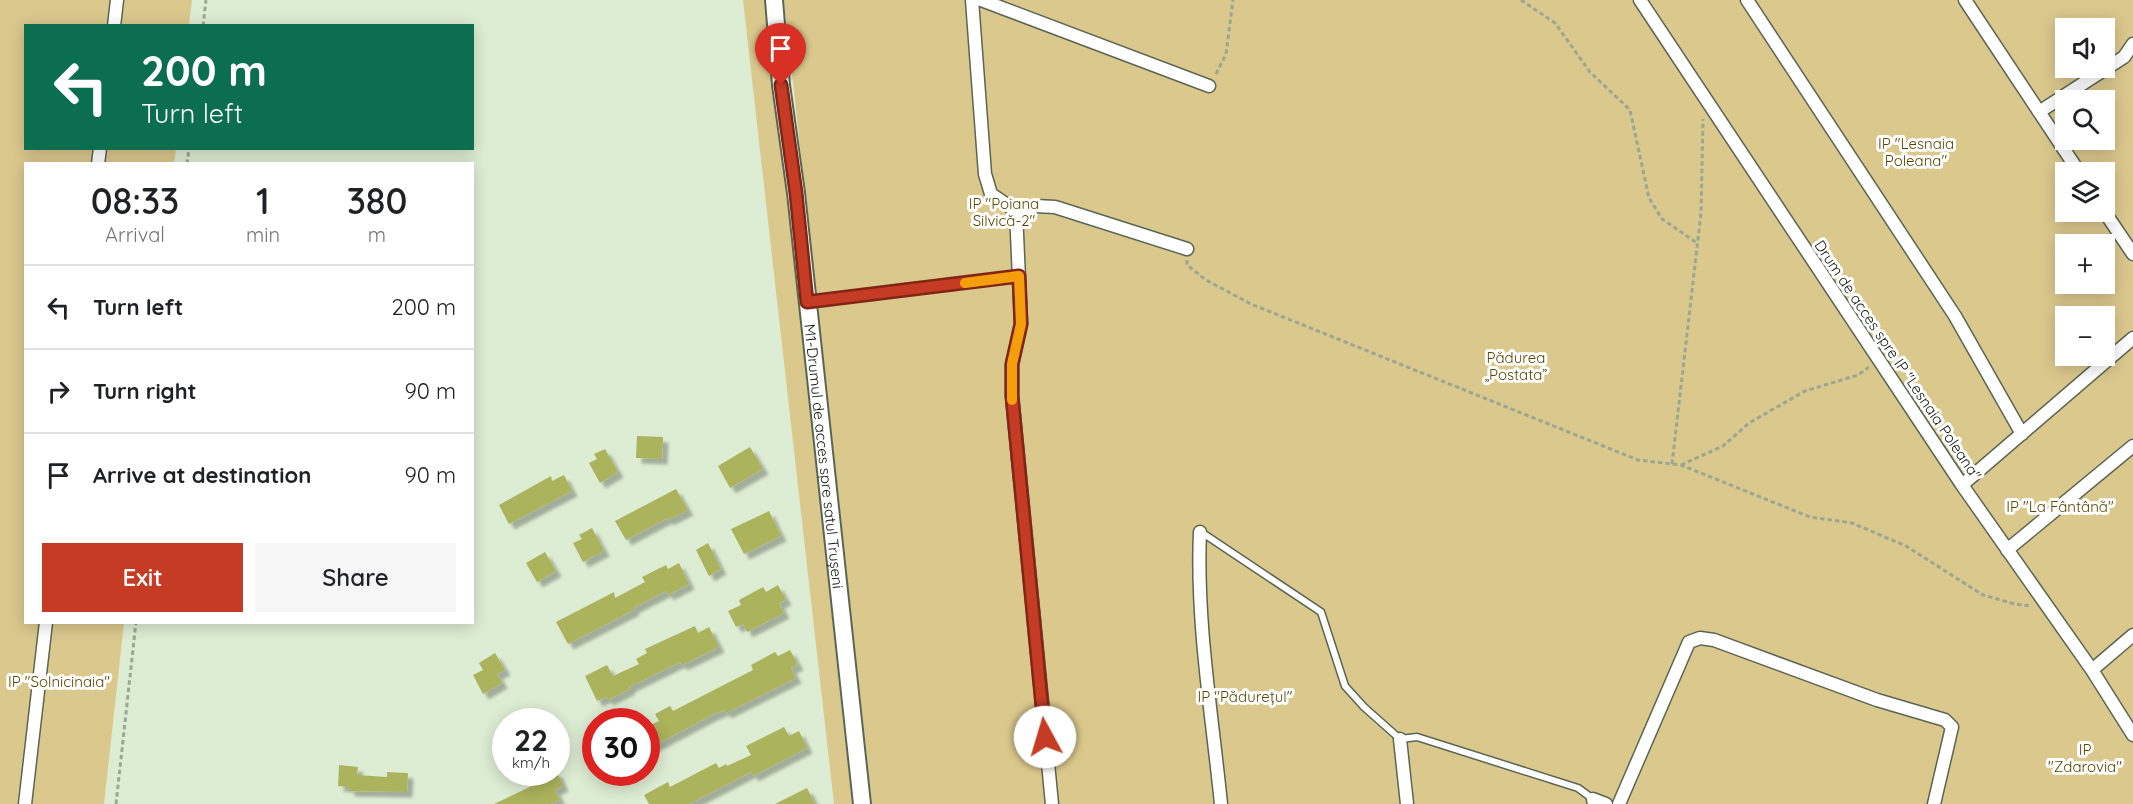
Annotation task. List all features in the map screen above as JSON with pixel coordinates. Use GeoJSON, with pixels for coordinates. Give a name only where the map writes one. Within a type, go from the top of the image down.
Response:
{"type":"FeatureCollection","features":[{"type":"Feature","properties":{"kind":"street"},"geometry":{"type":"LineString","coordinates":[[114,24],[117,0]]}},
{"type":"Feature","properties":{"kind":"street","name":"M1-Drumul de acces spre satul Trușeni"},"geometry":{"type":"LineString","coordinates":[[774,0],[781,85],[796,193],[862,804]]}},
{"type":"Feature","properties":{"kind":"street"},"geometry":{"type":"LineString","coordinates":[[972,0],[985,174],[992,195],[1016,211],[1035,206],[1055,207],[1187,249]]}},
{"type":"Feature","properties":{"kind":"street"},"geometry":{"type":"LineString","coordinates":[[981,0],[1209,86]]}},
{"type":"Feature","properties":{"kind":"street","name":"Drum de acces spre IP \"Lesnaia Poleana\""},"geometry":{"type":"LineString","coordinates":[[1640,0],[1962,485],[2092,669],[2133,735]]}},
{"type":"Feature","properties":{"kind":"street"},"geometry":{"type":"LineString","coordinates":[[1747,0],[1955,316],[2022,434]]}},
{"type":"Feature","properties":{"kind":"street"},"geometry":{"type":"LineString","coordinates":[[1965,0],[2072,162]]}},
{"type":"Feature","properties":{"kind":"street"},"geometry":{"type":"LineString","coordinates":[[2039,112],[2124,57],[2133,44]]}},
{"type":"Feature","properties":{"kind":"street"},"geometry":{"type":"LineString","coordinates":[[1016,211],[1021,324],[1012,364],[1012,396],[1052,804]]}},
{"type":"Feature","properties":{"kind":"street"},"geometry":{"type":"LineString","coordinates":[[2111,222],[2133,254]]}},
{"type":"Feature","properties":{"kind":"street"},"geometry":{"type":"LineString","coordinates":[[1962,485],[2133,338]]}},
{"type":"Feature","properties":{"kind":"street"},"geometry":{"type":"LineString","coordinates":[[2007,550],[2133,446]]}},
{"type":"Feature","properties":{"kind":"street"},"geometry":{"type":"LineString","coordinates":[[1200,532],[1201,607],[1221,804]]}},
{"type":"Feature","properties":{"kind":"street"},"geometry":{"type":"LineString","coordinates":[[26,804],[46,624]]}},
{"type":"Feature","properties":{"kind":"street"},"geometry":{"type":"LineString","coordinates":[[2092,669],[2133,635]]}},
{"type":"Feature","properties":{"kind":"street"},"geometry":{"type":"LineString","coordinates":[[1619,804],[1689,642],[1700,638],[1714,640],[1877,700],[1945,720],[1952,727],[1934,804]]}},
{"type":"Feature","properties":{"kind":"street"},"geometry":{"type":"LineString","coordinates":[[1400,739],[1407,804]]}},
{"type":"Feature","properties":{"kind":"street"},"geometry":{"type":"LineString","coordinates":[[1594,802],[1606,804]]}},
{"type":"Feature","properties":{"kind":"lane"},"geometry":{"type":"LineString","coordinates":[[807,302],[1019,276]]}},
{"type":"Feature","properties":{"kind":"lane"},"geometry":{"type":"LineString","coordinates":[[1200,532],[1321,612],[1345,686],[1364,707],[1400,739],[1417,737],[1578,788],[1594,802]]}},
{"type":"Feature","properties":{"kind":"path"},"geometry":{"type":"LineString","coordinates":[[203,24],[206,0]]}},
{"type":"Feature","properties":{"kind":"path"},"geometry":{"type":"LineString","coordinates":[[1209,86],[1226,54],[1233,0]]}},
{"type":"Feature","properties":{"kind":"path"},"geometry":{"type":"LineString","coordinates":[[1521,0],[1555,22],[1590,72],[1630,110],[1649,198],[1662,219],[1697,243]]}},
{"type":"Feature","properties":{"kind":"path"},"geometry":{"type":"LineString","coordinates":[[1672,464],[1701,213],[1701,143],[1705,98]]}},
{"type":"Feature","properties":{"kind":"path"},"geometry":{"type":"LineString","coordinates":[[1187,249],[1187,265],[1206,280],[1251,304],[1638,460],[1681,465],[1810,517],[1852,523],[1906,546],[1983,595],[2014,604],[2047,607]]}},
{"type":"Feature","properties":{"kind":"path"},"geometry":{"type":"LineString","coordinates":[[1681,465],[1723,446],[1749,423],[1805,391],[1858,375],[1879,360]]}},
{"type":"Feature","properties":{"kind":"path"},"geometry":{"type":"LineString","coordinates":[[116,804],[136,624]]}},
{"type":"Feature","properties":{"kind":"green space","name":"IP \"Solnicinaia\""},"geometry":{"type":"Polygon","coordinates":[[[0,0],[192,0],[189,24],[24,24],[24,150],[176,150],[174,162],[24,162],[24,624],[124,624],[104,804],[0,804],[0,0]]]}},
{"type":"Feature","properties":{"kind":"green space"},"geometry":{"type":"Polygon","coordinates":[[[743,0],[766,0],[852,804],[834,804],[743,0]]]}},
{"type":"Feature","properties":{"kind":"green space"},"geometry":{"type":"Polygon","coordinates":[[[784,0],[2133,0],[2133,804],[872,804],[784,0]]]}},
{"type":"Feature","properties":{"kind":"building"},"geometry":{"type":"Polygon","coordinates":[[[637,436],[663,437],[662,459],[636,458],[637,436]]]}},
{"type":"Feature","properties":{"kind":"building"},"geometry":{"type":"Polygon","coordinates":[[[750,447],[763,469],[730,488],[718,466],[750,447]]]}},
{"type":"Feature","properties":{"kind":"building"},"geometry":{"type":"Polygon","coordinates":[[[605,449],[618,472],[600,483],[589,463],[597,459],[594,454],[605,449]]]}},
{"type":"Feature","properties":{"kind":"building"},"geometry":{"type":"Polygon","coordinates":[[[564,475],[572,491],[509,524],[499,505],[551,476],[552,481],[564,475]]]}},
{"type":"Feature","properties":{"kind":"building"},"geometry":{"type":"Polygon","coordinates":[[[676,489],[688,510],[668,520],[667,518],[626,540],[615,521],[676,489]]]}},
{"type":"Feature","properties":{"kind":"building"},"geometry":{"type":"Polygon","coordinates":[[[769,511],[781,536],[744,554],[731,529],[769,511]]]}},
{"type":"Feature","properties":{"kind":"building"},"geometry":{"type":"Polygon","coordinates":[[[592,528],[604,551],[583,562],[573,543],[582,539],[579,535],[592,528]]]}},
{"type":"Feature","properties":{"kind":"building"},"geometry":{"type":"Polygon","coordinates":[[[708,543],[721,569],[709,576],[696,550],[708,543]]]}},
{"type":"Feature","properties":{"kind":"building"},"geometry":{"type":"Polygon","coordinates":[[[545,552],[556,571],[537,582],[526,563],[545,552]]]}},
{"type":"Feature","properties":{"kind":"building"},"geometry":{"type":"Polygon","coordinates":[[[679,563],[689,584],[668,595],[666,591],[568,644],[556,622],[614,592],[615,598],[645,582],[642,577],[666,565],[668,569],[679,563]]]}},
{"type":"Feature","properties":{"kind":"building"},"geometry":{"type":"Polygon","coordinates":[[[778,585],[786,600],[779,603],[784,613],[747,632],[743,624],[736,627],[728,611],[741,605],[739,600],[763,587],[766,592],[778,585]]]}},
{"type":"Feature","properties":{"kind":"building"},"geometry":{"type":"Polygon","coordinates":[[[695,626],[698,633],[709,627],[719,647],[682,665],[680,662],[608,700],[606,697],[597,701],[585,676],[607,665],[613,676],[639,664],[636,659],[647,653],[645,649],[695,626]]]}},
{"type":"Feature","properties":{"kind":"building"},"geometry":{"type":"Polygon","coordinates":[[[790,650],[798,665],[791,668],[796,678],[726,713],[724,710],[712,715],[660,743],[660,711],[670,706],[673,711],[753,670],[751,665],[775,652],[778,656],[790,650]]]}},
{"type":"Feature","properties":{"kind":"building"},"geometry":{"type":"Polygon","coordinates":[[[495,653],[505,670],[497,674],[502,683],[483,694],[473,675],[483,670],[479,663],[495,653]]]}},
{"type":"Feature","properties":{"kind":"building"},"geometry":{"type":"Polygon","coordinates":[[[784,727],[789,736],[799,731],[807,748],[753,776],[751,772],[689,804],[649,804],[644,795],[668,782],[670,787],[716,763],[719,768],[751,755],[746,746],[784,727]]]}},
{"type":"Feature","properties":{"kind":"building"},"geometry":{"type":"Polygon","coordinates":[[[339,765],[358,767],[357,775],[387,777],[387,772],[408,773],[407,792],[349,791],[349,787],[338,786],[339,765]]]}},
{"type":"Feature","properties":{"kind":"building"},"geometry":{"type":"Polygon","coordinates":[[[532,786],[563,786],[555,790],[560,800],[551,804],[494,804],[532,786]]]}},
{"type":"Feature","properties":{"kind":"building"},"geometry":{"type":"Polygon","coordinates":[[[807,788],[815,804],[775,804],[807,788]]]}},
{"type":"Feature","properties":{"kind":"slow traffic"},"geometry":{"type":"LineString","coordinates":[[965,283],[1019,276],[1021,324],[1012,364],[1012,400]]}},
{"type":"Feature","properties":{"kind":"route"},"geometry":{"type":"LineString","coordinates":[[781,85],[796,193],[807,302],[1019,276],[1021,324],[1012,364],[1012,396],[1045,737]]}},
{"type":"Feature","properties":{"kind":"park label","name":"IP \"Lesnaia Poleana\""},"geometry":{"type":"Point","coordinates":[1916,152]}},
{"type":"Feature","properties":{"kind":"park label","name":"IP \"Poiana Silvică-2\""},"geometry":{"type":"Point","coordinates":[1004,212]}},
{"type":"Feature","properties":{"kind":"park label","name":"Pădurea „Postata”"},"geometry":{"type":"Point","coordinates":[1516,366]}},
{"type":"Feature","properties":{"kind":"park label","name":"IP \"La Fântână\""},"geometry":{"type":"Point","coordinates":[2060,506]}},
{"type":"Feature","properties":{"kind":"park label","name":"IP \"Pădurețul\""},"geometry":{"type":"Point","coordinates":[1245,696]}},
{"type":"Feature","properties":{"kind":"park label","name":"IP \"Zdarovia\""},"geometry":{"type":"Point","coordinates":[2085,758]}}]}
